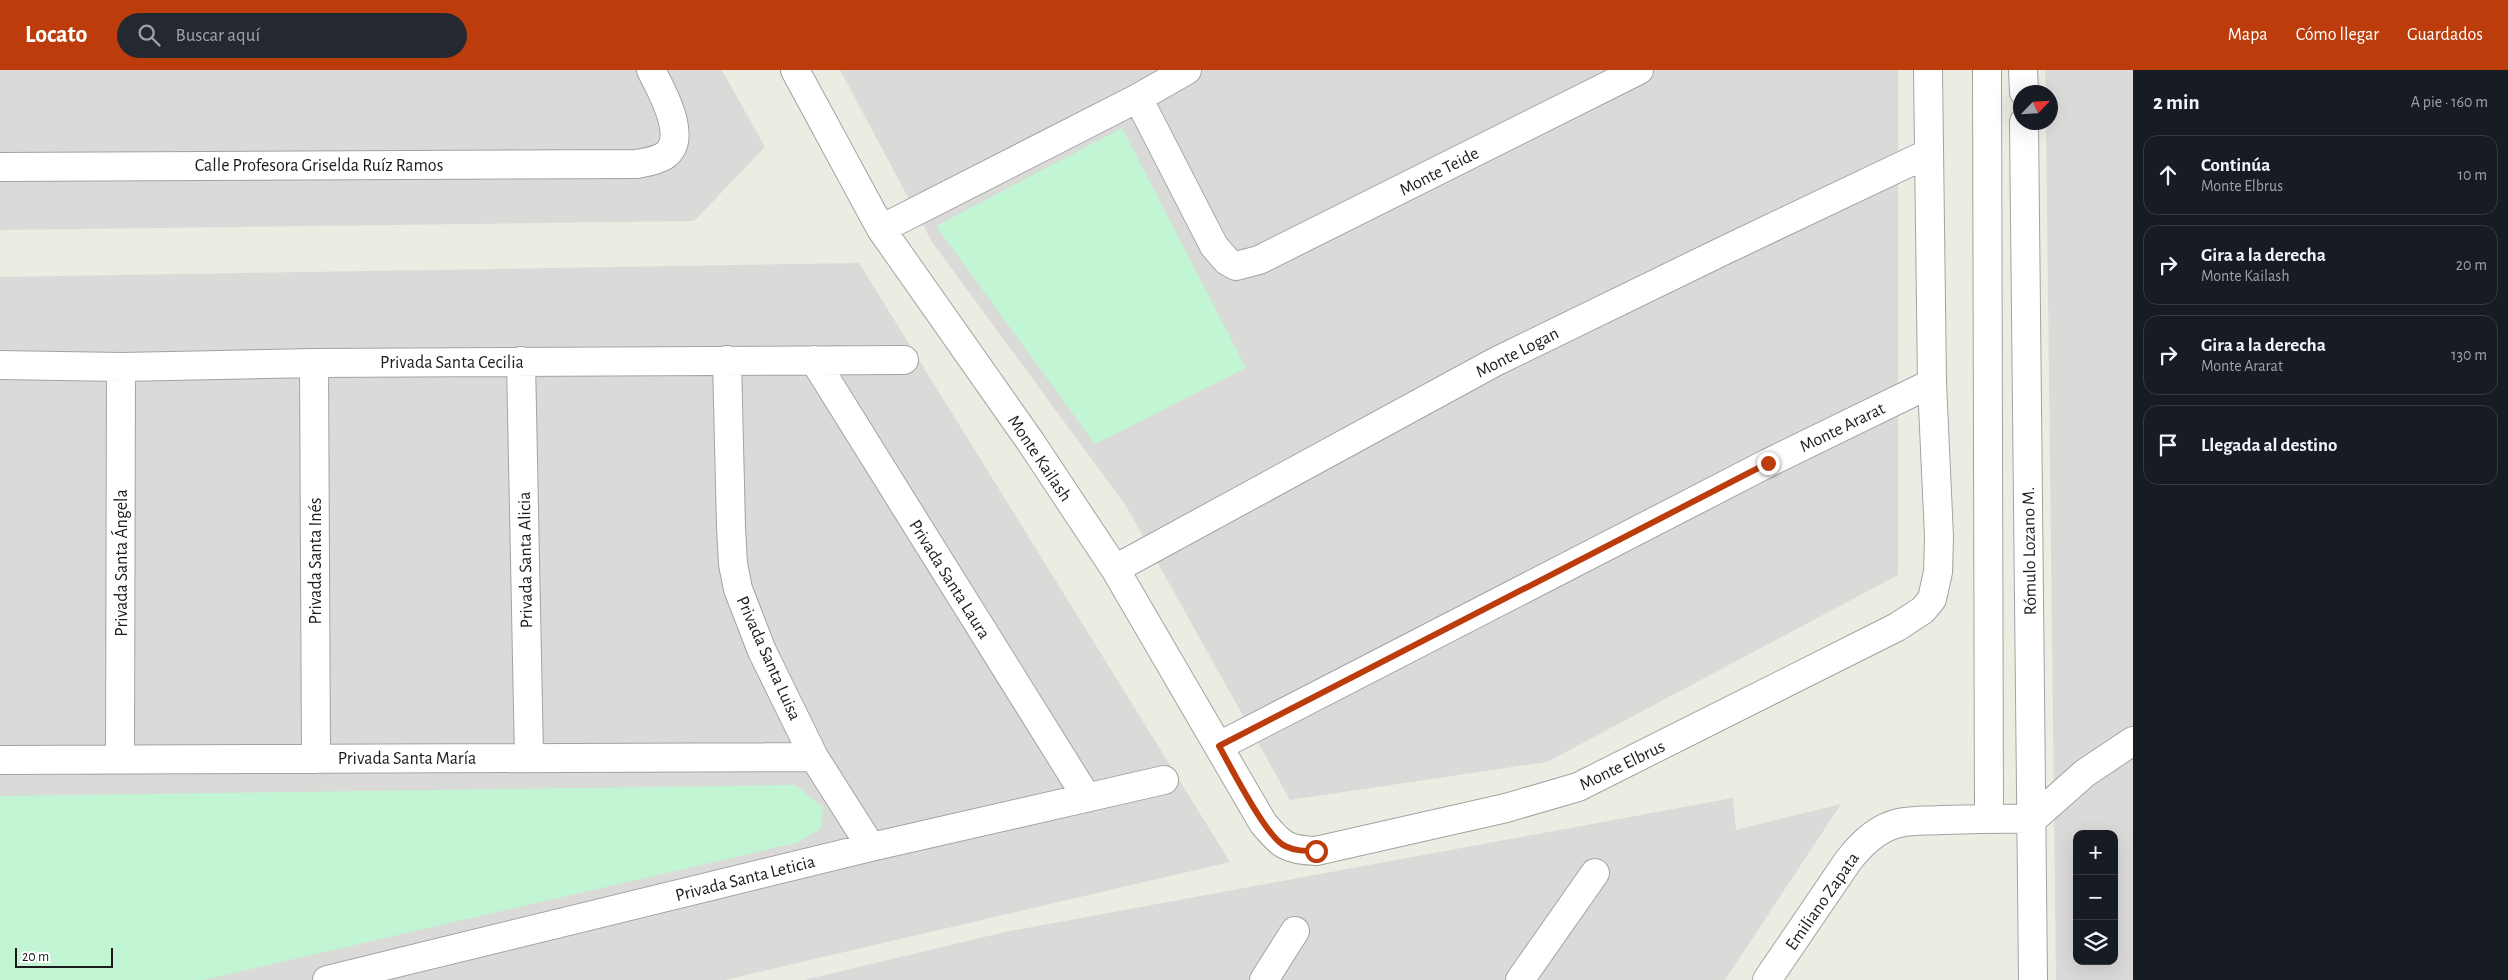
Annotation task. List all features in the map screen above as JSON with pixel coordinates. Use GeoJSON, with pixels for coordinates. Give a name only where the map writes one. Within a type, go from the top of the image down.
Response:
{"type":"FeatureCollection","features":[{"type":"Feature","properties":{"kind":"street","name":"Calle Profesora Griselda Ruíz Ramos"},"geometry":{"type":"LineString","coordinates":[[0,167],[638,164],[656,160],[666,155],[672,148],[674,135],[670,108],[652,70]]}},
{"type":"Feature","properties":{"kind":"street","name":"Monte Kailash"},"geometry":{"type":"LineString","coordinates":[[795,70],[881,229],[1030,441],[1115,569],[1264,823],[1284,846]]}},
{"type":"Feature","properties":{"kind":"street"},"geometry":{"type":"LineString","coordinates":[[881,229],[1138,98],[1187,70]]}},
{"type":"Feature","properties":{"kind":"street","name":"Monte Teide"},"geometry":{"type":"LineString","coordinates":[[1138,98],[1214,246],[1227,261],[1236,266],[1259,260],[1322,231],[1639,70]]}},
{"type":"Feature","properties":{"kind":"street"},"geometry":{"type":"LineString","coordinates":[[1928,70],[1932,383]]}},
{"type":"Feature","properties":{"kind":"street"},"geometry":{"type":"LineString","coordinates":[[1987,70],[1989,818]]}},
{"type":"Feature","properties":{"kind":"street"},"geometry":{"type":"LineString","coordinates":[[2023,70],[2024,85]]}},
{"type":"Feature","properties":{"kind":"street","name":"Rómulo Lozano M."},"geometry":{"type":"LineString","coordinates":[[2024,130],[2033,819],[2033,980]]}},
{"type":"Feature","properties":{"kind":"street","name":"Monte Logan"},"geometry":{"type":"LineString","coordinates":[[1115,569],[1495,362],[1929,153]]}},
{"type":"Feature","properties":{"kind":"street","name":"Privada Santa Luisa"},"geometry":{"type":"LineString","coordinates":[[727,360],[731,527],[733,564],[738,589],[762,652],[814,757],[871,847]]}},
{"type":"Feature","properties":{"kind":"street","name":"Privada Santa Laura"},"geometry":{"type":"LineString","coordinates":[[814,360],[1086,798]]}},
{"type":"Feature","properties":{"kind":"street","name":"Privada Santa Cecilia"},"geometry":{"type":"LineString","coordinates":[[0,365],[121,367],[521,361],[904,360]]}},
{"type":"Feature","properties":{"kind":"street","name":"Privada Santa Alicia"},"geometry":{"type":"LineString","coordinates":[[521,361],[529,758]]}},
{"type":"Feature","properties":{"kind":"street","name":"Privada Santa Inés"},"geometry":{"type":"LineString","coordinates":[[314,363],[316,759]]}},
{"type":"Feature","properties":{"kind":"street","name":"Privada Santa Ángela"},"geometry":{"type":"LineString","coordinates":[[120,760],[121,367]]}},
{"type":"Feature","properties":{"kind":"street","name":"Monte Elbrus"},"geometry":{"type":"LineString","coordinates":[[1284,846],[1300,850],[1332,848],[1543,800],[1578,787],[1897,627],[1923,610],[1932,599],[1938,572],[1939,537],[1932,383]]}},
{"type":"Feature","properties":{"kind":"street","name":"Monte Ararat"},"geometry":{"type":"LineString","coordinates":[[1219,746],[1768,463],[1932,383]]}},
{"type":"Feature","properties":{"kind":"street"},"geometry":{"type":"LineString","coordinates":[[2033,819],[2085,773],[2133,740]]}},
{"type":"Feature","properties":{"kind":"street","name":"Privada Santa María"},"geometry":{"type":"LineString","coordinates":[[0,760],[814,757]]}},
{"type":"Feature","properties":{"kind":"street","name":"Privada Santa Leticia"},"geometry":{"type":"LineString","coordinates":[[327,980],[871,847],[1164,780]]}},
{"type":"Feature","properties":{"kind":"street","name":"Emiliano Zapata"},"geometry":{"type":"LineString","coordinates":[[1767,980],[1861,844],[1880,831],[1898,823],[1989,818],[2033,819]]}},
{"type":"Feature","properties":{"kind":"street"},"geometry":{"type":"LineString","coordinates":[[1520,980],[1595,873]]}},
{"type":"Feature","properties":{"kind":"street"},"geometry":{"type":"LineString","coordinates":[[1264,980],[1295,931]]}},
{"type":"Feature","properties":{"kind":"shaded area"},"geometry":{"type":"Polygon","coordinates":[[[0,70],[722,70],[765,147],[694,221],[0,230],[0,70]]]}},
{"type":"Feature","properties":{"kind":"shaded area"},"geometry":{"type":"Polygon","coordinates":[[[840,70],[1898,70],[1898,575],[1547,762],[1290,800],[1126,506],[932,242],[840,70]]]}},
{"type":"Feature","properties":{"kind":"shaded area"},"geometry":{"type":"Polygon","coordinates":[[[2045,70],[2133,70],[2133,980],[2056,980],[2046,130],[2058,130],[2058,85],[2046,85],[2045,70]]]}},
{"type":"Feature","properties":{"kind":"shaded area"},"geometry":{"type":"Polygon","coordinates":[[[859,263],[1230,862],[725,980],[0,980],[0,277],[859,263]]]}},
{"type":"Feature","properties":{"kind":"shaded area"},"geometry":{"type":"Polygon","coordinates":[[[1733,798],[1736,830],[1841,804],[1725,980],[804,980],[1005,932],[1733,798]]]}},
{"type":"Feature","properties":{"kind":"green space"},"geometry":{"type":"Polygon","coordinates":[[[1122,128],[1246,368],[1095,444],[936,226],[1122,128]]]}},
{"type":"Feature","properties":{"kind":"green space"},"geometry":{"type":"Polygon","coordinates":[[[795,785],[823,807],[821,829],[796,843],[203,980],[0,980],[0,796],[795,785]]]}},
{"type":"Feature","properties":{"kind":"route"},"geometry":{"type":"LineString","coordinates":[[1316,851],[1284,846],[1276,838],[1264,823],[1219,746],[1768,463]]}}]}
